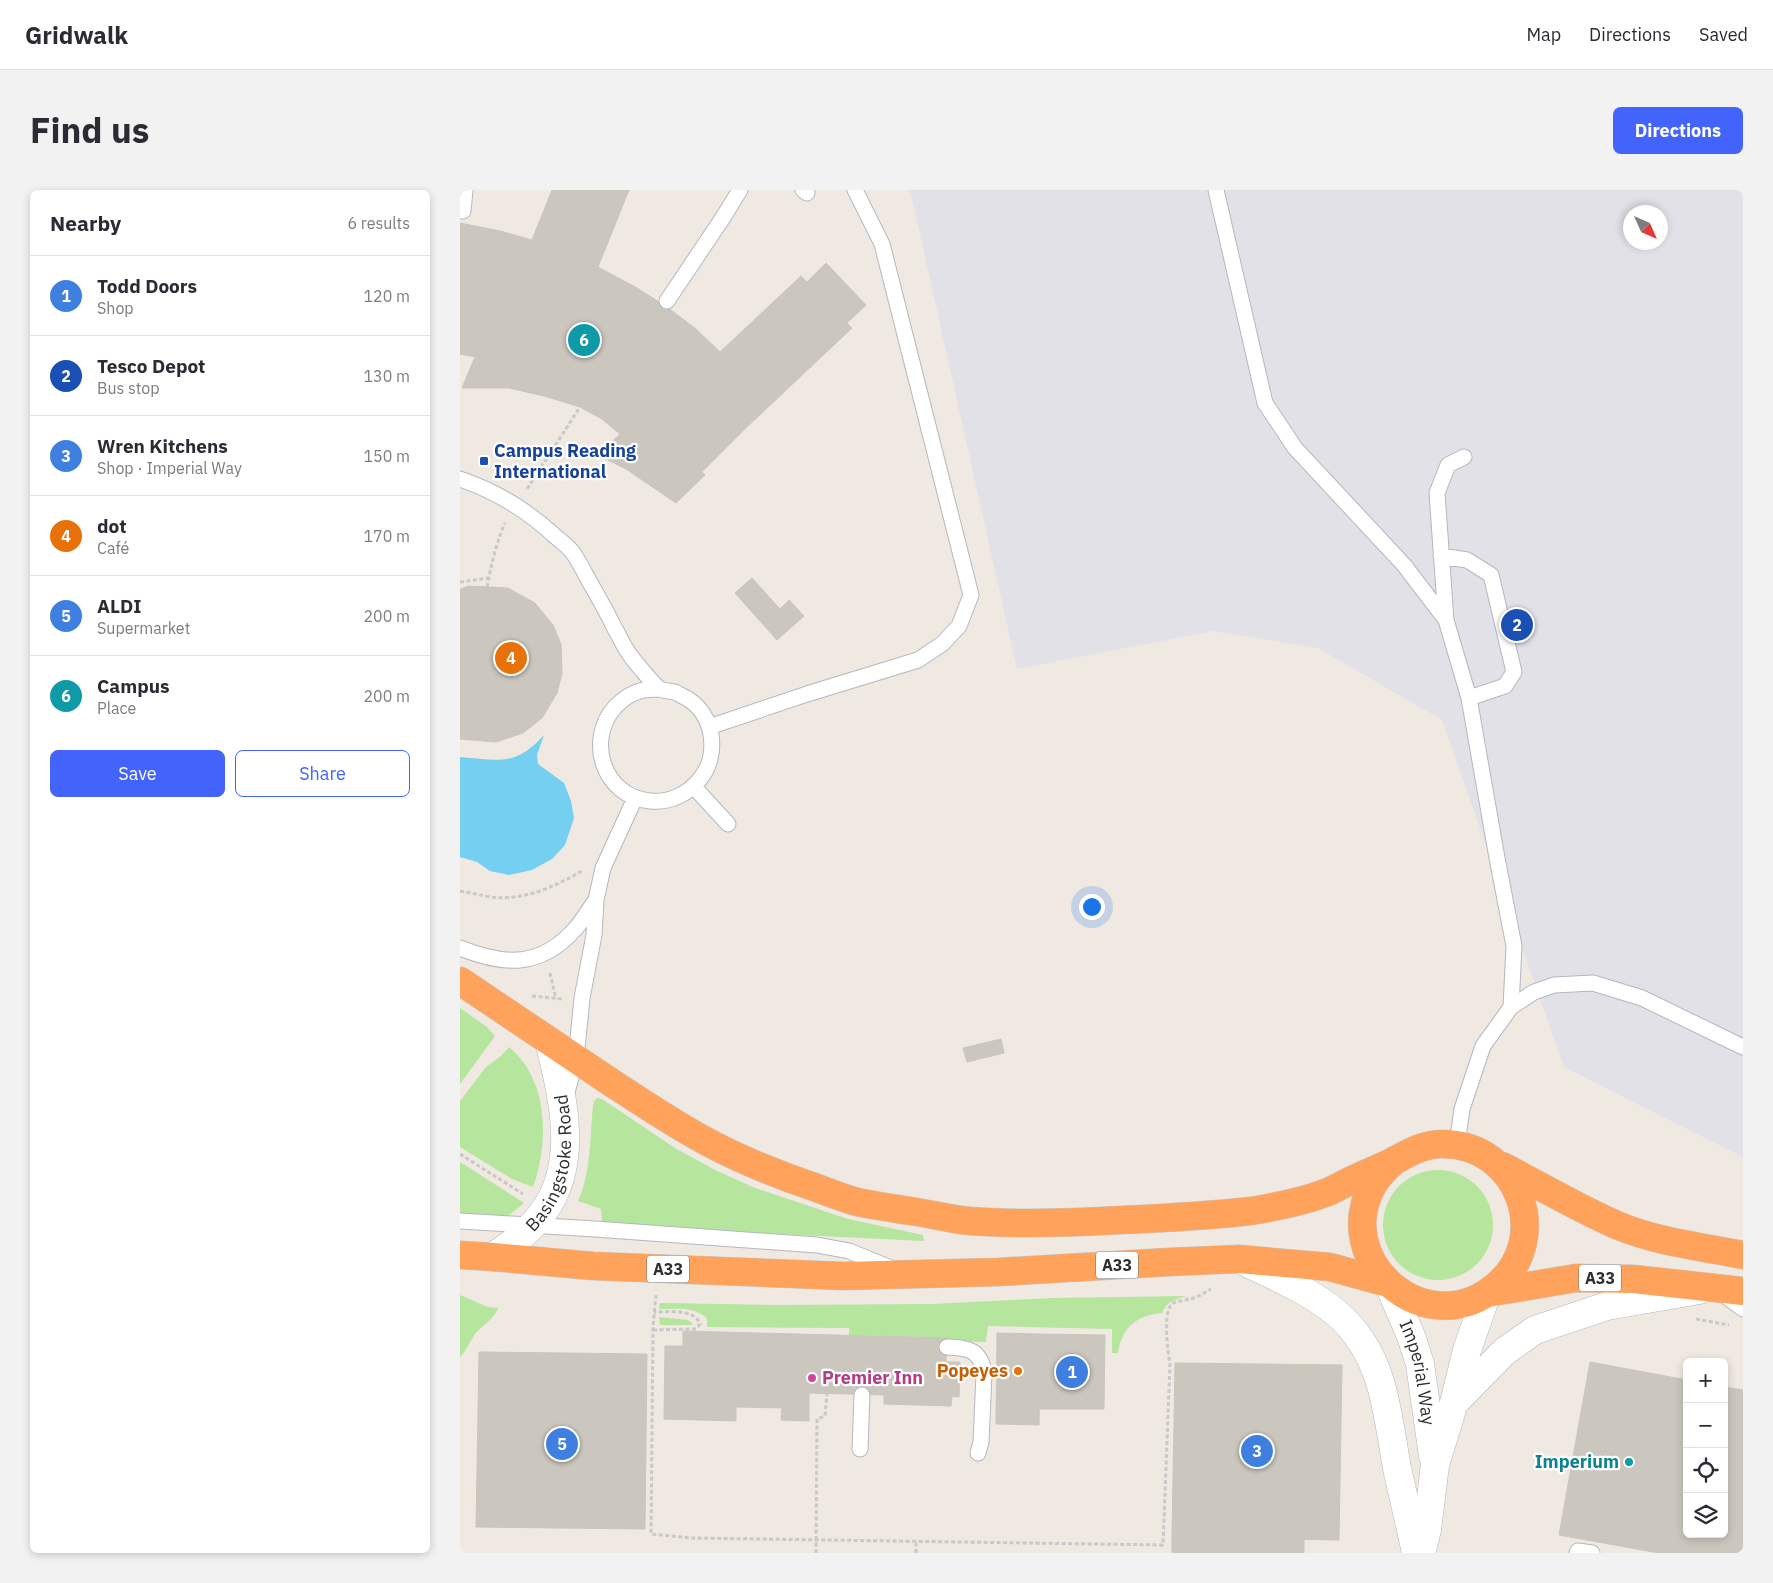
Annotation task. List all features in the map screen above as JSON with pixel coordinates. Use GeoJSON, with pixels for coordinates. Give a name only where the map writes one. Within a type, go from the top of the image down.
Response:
{"type":"FeatureCollection","features":[{"type":"Feature","properties":{"kind":"highway"},"geometry":{"type":"LineString","coordinates":[[460,981],[702,1140],[776,1174],[854,1201],[967,1221],[1054,1224],[1170,1218],[1255,1210],[1286,1204],[1325,1193],[1418,1148],[1430,1145],[1457,1145],[1477,1150],[1579,1207],[1620,1226],[1678,1242],[1743,1255]]}},
{"type":"Feature","properties":{"kind":"highway"},"geometry":{"type":"LineString","coordinates":[[1395,1160],[1374,1183],[1368,1198],[1363,1220],[1365,1244],[1378,1272],[1388,1283],[1407,1297],[1430,1305],[1465,1303],[1487,1293],[1508,1274],[1518,1256],[1524,1236],[1523,1208],[1513,1182],[1494,1161]]}},
{"type":"Feature","properties":{"kind":"highway","name":"A33"},"geometry":{"type":"LineString","coordinates":[[462,1257],[494,1257],[594,1266],[844,1276],[908,1275],[1239,1259],[1330,1267],[1388,1283]]}},
{"type":"Feature","properties":{"kind":"highway","name":"A33"},"geometry":{"type":"LineString","coordinates":[[1487,1293],[1576,1278],[1633,1279],[1743,1291]]}},
{"type":"Feature","properties":{"kind":"street","name":"Basingstoke Road"},"geometry":{"type":"LineString","coordinates":[[494,1257],[532,1225],[544,1211],[559,1183],[564,1154],[564,1105],[549,1041]]}},
{"type":"Feature","properties":{"kind":"street"},"geometry":{"type":"LineString","coordinates":[[1239,1259],[1320,1301],[1344,1320],[1362,1344],[1376,1371],[1386,1401],[1401,1487],[1416,1553]]}},
{"type":"Feature","properties":{"kind":"street","name":"Imperial Way"},"geometry":{"type":"LineString","coordinates":[[1388,1283],[1412,1336],[1420,1364],[1435,1465]]}},
{"type":"Feature","properties":{"kind":"street"},"geometry":{"type":"LineString","coordinates":[[1454,1403],[1505,1351],[1535,1330],[1607,1306],[1714,1287]]}},
{"type":"Feature","properties":{"kind":"street","name":"Imperial Way"},"geometry":{"type":"LineString","coordinates":[[1422,1553],[1428,1530],[1435,1465],[1454,1403],[1467,1350],[1487,1293]]}},
{"type":"Feature","properties":{"kind":"lane"},"geometry":{"type":"LineString","coordinates":[[463,211],[465,190]]}},
{"type":"Feature","properties":{"kind":"lane"},"geometry":{"type":"LineString","coordinates":[[667,301],[740,190]]}},
{"type":"Feature","properties":{"kind":"lane"},"geometry":{"type":"LineString","coordinates":[[709,727],[807,694],[918,660],[942,644],[959,626],[971,595],[882,244],[855,190]]}},
{"type":"Feature","properties":{"kind":"lane"},"geometry":{"type":"LineString","coordinates":[[1216,190],[1265,403],[1295,448],[1404,565],[1446,620]]}},
{"type":"Feature","properties":{"kind":"lane"},"geometry":{"type":"LineString","coordinates":[[1464,457],[1448,465],[1437,493],[1446,620],[1469,698],[1514,946],[1512,1007]]}},
{"type":"Feature","properties":{"kind":"lane"},"geometry":{"type":"LineString","coordinates":[[460,479],[473,483],[512,502],[538,520],[572,552],[629,654],[659,689]]}},
{"type":"Feature","properties":{"kind":"lane"},"geometry":{"type":"LineString","coordinates":[[1441,556],[1467,560],[1491,575],[1514,672],[1505,686],[1469,698]]}},
{"type":"Feature","properties":{"kind":"lane"},"geometry":{"type":"LineString","coordinates":[[659,689],[676,692],[690,700],[702,712],[709,727],[712,743],[710,759],[704,774],[694,786],[681,796],[666,801],[650,801],[635,798],[618,787],[606,772],[600,753],[601,733],[608,715],[622,700],[640,691],[659,689]]}},
{"type":"Feature","properties":{"kind":"lane"},"geometry":{"type":"LineString","coordinates":[[694,786],[728,824]]}},
{"type":"Feature","properties":{"kind":"lane"},"geometry":{"type":"LineString","coordinates":[[564,1105],[576,1059],[582,998],[594,935],[596,900],[608,856],[635,798]]}},
{"type":"Feature","properties":{"kind":"lane"},"geometry":{"type":"LineString","coordinates":[[460,948],[503,961],[543,954],[566,938],[576,928],[596,900]]}},
{"type":"Feature","properties":{"kind":"lane"},"geometry":{"type":"LineString","coordinates":[[1457,1145],[1462,1108],[1483,1046],[1512,1007],[1534,992],[1554,986],[1593,983],[1642,998],[1743,1047]]}},
{"type":"Feature","properties":{"kind":"lane"},"geometry":{"type":"LineString","coordinates":[[460,1221],[817,1245],[849,1251],[908,1275]]}},
{"type":"Feature","properties":{"kind":"lane"},"geometry":{"type":"LineString","coordinates":[[1714,1287],[1743,1309]]}},
{"type":"Feature","properties":{"kind":"lane"},"geometry":{"type":"LineString","coordinates":[[947,1347],[970,1349],[979,1357],[983,1364],[981,1442],[978,1453]]}},
{"type":"Feature","properties":{"kind":"lane"},"geometry":{"type":"LineString","coordinates":[[860,1449],[862,1395]]}},
{"type":"Feature","properties":{"kind":"lane"},"geometry":{"type":"LineString","coordinates":[[1577,1553],[1578,1550],[1592,1553]]}},
{"type":"Feature","properties":{"kind":"path"},"geometry":{"type":"LineString","coordinates":[[460,582],[489,578]]}},
{"type":"Feature","properties":{"kind":"path"},"geometry":{"type":"LineString","coordinates":[[460,891],[492,897],[529,895],[558,886],[608,856]]}},
{"type":"Feature","properties":{"kind":"path","name":"Basingstoke Road"},"geometry":{"type":"LineString","coordinates":[[460,1154],[522,1194]]}},
{"type":"Feature","properties":{"kind":"path"},"geometry":{"type":"LineString","coordinates":[[656,1294],[653,1330],[651,1534],[692,1538],[1163,1546],[1170,1365],[1167,1313],[1169,1307],[1174,1303],[1198,1297],[1211,1290]]}},
{"type":"Feature","properties":{"kind":"path"},"geometry":{"type":"LineString","coordinates":[[653,1330],[694,1329],[700,1324],[697,1318],[688,1313],[654,1312]]}},
{"type":"Feature","properties":{"kind":"path"},"geometry":{"type":"LineString","coordinates":[[816,1553],[817,1418],[825,1416],[827,1394]]}},
{"type":"Feature","properties":{"kind":"path"},"geometry":{"type":"LineString","coordinates":[[916,1542],[916,1553]]}},
{"type":"Feature","properties":{"kind":"shaded area"},"geometry":{"type":"Polygon","coordinates":[[[910,190],[1743,190],[1743,1157],[1564,1067],[1442,720],[1318,648],[1213,631],[1017,669],[910,190]]]}},
{"type":"Feature","properties":{"kind":"green space"},"geometry":{"type":"Polygon","coordinates":[[[460,1008],[487,1027],[495,1036],[460,1084],[460,1008]]]}},
{"type":"Feature","properties":{"kind":"green space"},"geometry":{"type":"Polygon","coordinates":[[[509,1047],[532,1076],[542,1112],[542,1151],[533,1187],[512,1179],[460,1147],[460,1101],[486,1067],[509,1047]]]}},
{"type":"Feature","properties":{"kind":"green space"},"geometry":{"type":"Polygon","coordinates":[[[597,1098],[602,1099],[675,1148],[715,1170],[755,1188],[848,1219],[923,1235],[924,1241],[738,1232],[602,1222],[601,1209],[578,1201],[588,1167],[593,1105],[597,1098]]]}},
{"type":"Feature","properties":{"kind":"green space"},"geometry":{"type":"Polygon","coordinates":[[[460,1162],[524,1203],[508,1216],[460,1214],[460,1162]]]}},
{"type":"Feature","properties":{"kind":"green space"},"geometry":{"type":"Polygon","coordinates":[[[1438,1170],[1459,1174],[1477,1186],[1489,1204],[1493,1225],[1489,1246],[1477,1264],[1459,1276],[1438,1280],[1417,1276],[1399,1264],[1387,1246],[1383,1225],[1387,1204],[1399,1186],[1417,1174],[1438,1170]]]}},
{"type":"Feature","properties":{"kind":"green space"},"geometry":{"type":"Polygon","coordinates":[[[460,1295],[488,1307],[498,1308],[491,1319],[475,1334],[460,1358],[460,1295]]]}},
{"type":"Feature","properties":{"kind":"green space"},"geometry":{"type":"Polygon","coordinates":[[[1186,1296],[1169,1303],[1162,1313],[1145,1316],[1132,1324],[1123,1336],[1118,1353],[1112,1353],[1112,1329],[988,1326],[986,1342],[947,1341],[946,1338],[849,1335],[849,1328],[707,1327],[707,1319],[697,1312],[685,1309],[659,1309],[660,1303],[773,1305],[933,1304],[1053,1298],[1186,1296]]]}},
{"type":"Feature","properties":{"kind":"green space"},"geometry":{"type":"Polygon","coordinates":[[[659,1317],[688,1320],[693,1324],[660,1325],[659,1317]]]}},
{"type":"Feature","properties":{"kind":"water"},"geometry":{"type":"Polygon","coordinates":[[[544,735],[537,755],[538,764],[564,783],[571,801],[574,818],[565,845],[552,859],[532,870],[509,875],[490,871],[477,862],[460,857],[460,757],[496,760],[515,757],[534,745],[544,735]]]}},
{"type":"Feature","properties":{"kind":"building"},"geometry":{"type":"Polygon","coordinates":[[[552,190],[629,190],[598,267],[667,307],[696,329],[720,352],[801,276],[807,282],[826,263],[866,305],[847,323],[852,328],[748,426],[702,472],[705,475],[676,503],[626,469],[598,455],[620,434],[602,419],[580,407],[509,388],[462,388],[475,357],[460,354],[460,223],[532,240],[552,190]]]}},
{"type":"Feature","properties":{"kind":"building"},"geometry":{"type":"Polygon","coordinates":[[[752,578],[780,609],[789,600],[804,616],[777,640],[735,593],[752,578]]]}},
{"type":"Feature","properties":{"kind":"building"},"geometry":{"type":"Polygon","coordinates":[[[469,586],[508,588],[535,603],[553,625],[561,644],[562,673],[557,693],[542,718],[523,733],[496,742],[460,739],[460,589],[469,586]]]}},
{"type":"Feature","properties":{"kind":"building"},"geometry":{"type":"Polygon","coordinates":[[[1001,1039],[1004,1053],[967,1062],[963,1048],[1001,1039]]]}},
{"type":"Feature","properties":{"kind":"building","name":"Premier Inn"},"geometry":{"type":"Polygon","coordinates":[[[683,1331],[947,1338],[946,1362],[960,1362],[959,1397],[952,1396],[951,1406],[884,1404],[884,1395],[809,1393],[809,1421],[781,1420],[782,1408],[736,1407],[736,1421],[664,1419],[665,1346],[683,1346],[683,1331]]]}},
{"type":"Feature","properties":{"kind":"building","name":"Popeyes"},"geometry":{"type":"Polygon","coordinates":[[[997,1333],[1040,1334],[1039,1425],[996,1424],[997,1333]]]}},
{"type":"Feature","properties":{"kind":"building"},"geometry":{"type":"Polygon","coordinates":[[[1040,1334],[1105,1335],[1104,1409],[1039,1409],[1040,1334]]]}},
{"type":"Feature","properties":{"kind":"building"},"geometry":{"type":"Polygon","coordinates":[[[479,1352],[647,1354],[645,1529],[476,1527],[479,1352]]]}},
{"type":"Feature","properties":{"kind":"building","name":"Imperium"},"geometry":{"type":"Polygon","coordinates":[[[1590,1362],[1683,1379],[1683,1538],[1728,1538],[1728,1388],[1743,1390],[1743,1553],[1659,1553],[1559,1535],[1590,1362]]]}},
{"type":"Feature","properties":{"kind":"building"},"geometry":{"type":"Polygon","coordinates":[[[1175,1363],[1342,1365],[1339,1540],[1172,1537],[1175,1363]]]}},
{"type":"Feature","properties":{"kind":"building"},"geometry":{"type":"Polygon","coordinates":[[[1172,1537],[1304,1539],[1304,1553],[1172,1553],[1172,1537]]]}},
{"type":"Feature","properties":{"kind":"place","name":"Campus"},"geometry":{"type":"Point","coordinates":[584,340]}},
{"type":"Feature","properties":{"kind":"place","name":"Campus Reading International"},"geometry":{"type":"Point","coordinates":[484,461]}},
{"type":"Feature","properties":{"kind":"place","name":"Tesco Depot"},"geometry":{"type":"Point","coordinates":[1517,625]}},
{"type":"Feature","properties":{"kind":"place","name":"dot"},"geometry":{"type":"Point","coordinates":[511,658]}},
{"type":"Feature","properties":{"kind":"place","name":"Popeyes"},"geometry":{"type":"Point","coordinates":[1018,1371]}},
{"type":"Feature","properties":{"kind":"place","name":"Todd Doors"},"geometry":{"type":"Point","coordinates":[1072,1372]}},
{"type":"Feature","properties":{"kind":"place","name":"Premier Inn"},"geometry":{"type":"Point","coordinates":[812,1378]}},
{"type":"Feature","properties":{"kind":"place","name":"ALDI"},"geometry":{"type":"Point","coordinates":[562,1444]}},
{"type":"Feature","properties":{"kind":"place","name":"Wren Kitchens"},"geometry":{"type":"Point","coordinates":[1257,1451]}},
{"type":"Feature","properties":{"kind":"place","name":"Imperium"},"geometry":{"type":"Point","coordinates":[1629,1462]}}]}
